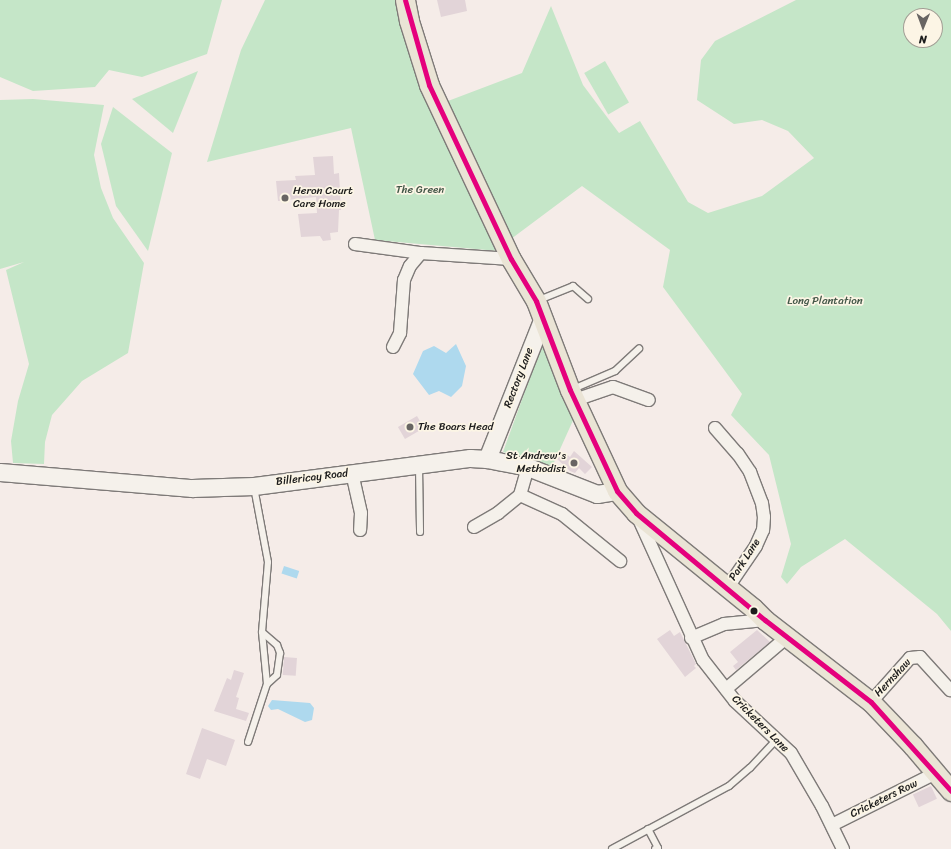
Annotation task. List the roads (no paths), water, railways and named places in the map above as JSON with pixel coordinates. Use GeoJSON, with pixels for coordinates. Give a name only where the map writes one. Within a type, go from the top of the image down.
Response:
{"type":"FeatureCollection","features":[{"type":"Feature","properties":{"kind":"main road"},"geometry":{"type":"LineString","coordinates":[[405,0],[409,21],[429,85],[511,259],[536,301],[572,395],[617,490],[636,513],[728,587],[765,620],[871,702],[951,791]]}},
{"type":"Feature","properties":{"kind":"street"},"geometry":{"type":"LineString","coordinates":[[355,244],[421,253],[511,259]]}},
{"type":"Feature","properties":{"kind":"street"},"geometry":{"type":"LineString","coordinates":[[393,347],[400,333],[404,280],[410,266],[421,253]]}},
{"type":"Feature","properties":{"kind":"street","name":"Rectory Lane"},"geometry":{"type":"LineString","coordinates":[[487,459],[542,320]]}},
{"type":"Feature","properties":{"kind":"street"},"geometry":{"type":"LineString","coordinates":[[572,395],[613,387],[649,400]]}},
{"type":"Feature","properties":{"kind":"street","name":"Park Lane"},"geometry":{"type":"LineString","coordinates":[[715,428],[738,454],[750,472],[762,503],[764,517],[763,530],[756,546],[728,587]]}},
{"type":"Feature","properties":{"kind":"street","name":"Billericay Road"},"geometry":{"type":"LineString","coordinates":[[0,472],[192,488],[254,486],[470,458],[487,459],[528,468],[597,494],[617,490]]}},
{"type":"Feature","properties":{"kind":"street"},"geometry":{"type":"LineString","coordinates":[[474,527],[493,516],[520,495],[528,468]]}},
{"type":"Feature","properties":{"kind":"street"},"geometry":{"type":"LineString","coordinates":[[352,473],[361,513],[360,530]]}},
{"type":"Feature","properties":{"kind":"street"},"geometry":{"type":"LineString","coordinates":[[520,495],[562,514],[620,561]]}},
{"type":"Feature","properties":{"kind":"street","name":"Cricketers Lane"},"geometry":{"type":"LineString","coordinates":[[636,513],[691,638],[703,660],[726,689],[777,738],[807,778],[843,849]]}},
{"type":"Feature","properties":{"kind":"street"},"geometry":{"type":"LineString","coordinates":[[691,638],[724,624],[765,620]]}},
{"type":"Feature","properties":{"kind":"street"},"geometry":{"type":"LineString","coordinates":[[726,689],[787,637]]}},
{"type":"Feature","properties":{"kind":"street","name":"Hernshaw"},"geometry":{"type":"LineString","coordinates":[[871,702],[910,658],[920,657],[950,690]]}},
{"type":"Feature","properties":{"kind":"street","name":"Cricketers Row"},"geometry":{"type":"LineString","coordinates":[[832,825],[936,773]]}},
{"type":"Feature","properties":{"kind":"lane"},"geometry":{"type":"LineString","coordinates":[[536,301],[573,286],[588,299]]}},
{"type":"Feature","properties":{"kind":"lane"},"geometry":{"type":"LineString","coordinates":[[572,395],[615,371],[639,349]]}},
{"type":"Feature","properties":{"kind":"lane"},"geometry":{"type":"LineString","coordinates":[[419,464],[420,532]]}},
{"type":"Feature","properties":{"kind":"lane"},"geometry":{"type":"LineString","coordinates":[[248,742],[267,684],[262,632],[268,562],[254,486]]}},
{"type":"Feature","properties":{"kind":"lane"},"geometry":{"type":"LineString","coordinates":[[262,632],[278,645],[280,654],[277,675],[267,684]]}},
{"type":"Feature","properties":{"kind":"lane"},"geometry":{"type":"LineString","coordinates":[[612,849],[729,786],[750,768],[777,738]]}},
{"type":"Feature","properties":{"kind":"lane"},"geometry":{"type":"LineString","coordinates":[[648,829],[658,848],[655,849]]}},
{"type":"Feature","properties":{"kind":"water"},"geometry":{"type":"Polygon","coordinates":[[[456,344],[466,366],[462,386],[451,397],[439,391],[429,395],[413,374],[423,351],[434,346],[446,353],[456,344]]]}},
{"type":"Feature","properties":{"kind":"water"},"geometry":{"type":"Polygon","coordinates":[[[284,566],[299,571],[297,579],[282,574],[284,566]]]}},
{"type":"Feature","properties":{"kind":"water"},"geometry":{"type":"Polygon","coordinates":[[[272,700],[310,703],[314,708],[312,720],[305,722],[278,709],[271,710],[268,706],[272,700]]]}},
{"type":"Feature","properties":{"kind":"place","name":"Heron Court Care Home"},"geometry":{"type":"Point","coordinates":[285,198]}},
{"type":"Feature","properties":{"kind":"place","name":"The Boars Head"},"geometry":{"type":"Point","coordinates":[410,427]}},
{"type":"Feature","properties":{"kind":"place","name":"St Andrew's Methodist"},"geometry":{"type":"Point","coordinates":[574,463]}},
{"type":"Feature","properties":{"kind":"park label","name":"The Green"},"geometry":{"type":"Point","coordinates":[420,190]}},
{"type":"Feature","properties":{"kind":"park label","name":"Long Plantation"},"geometry":{"type":"Point","coordinates":[825,301]}}]}
